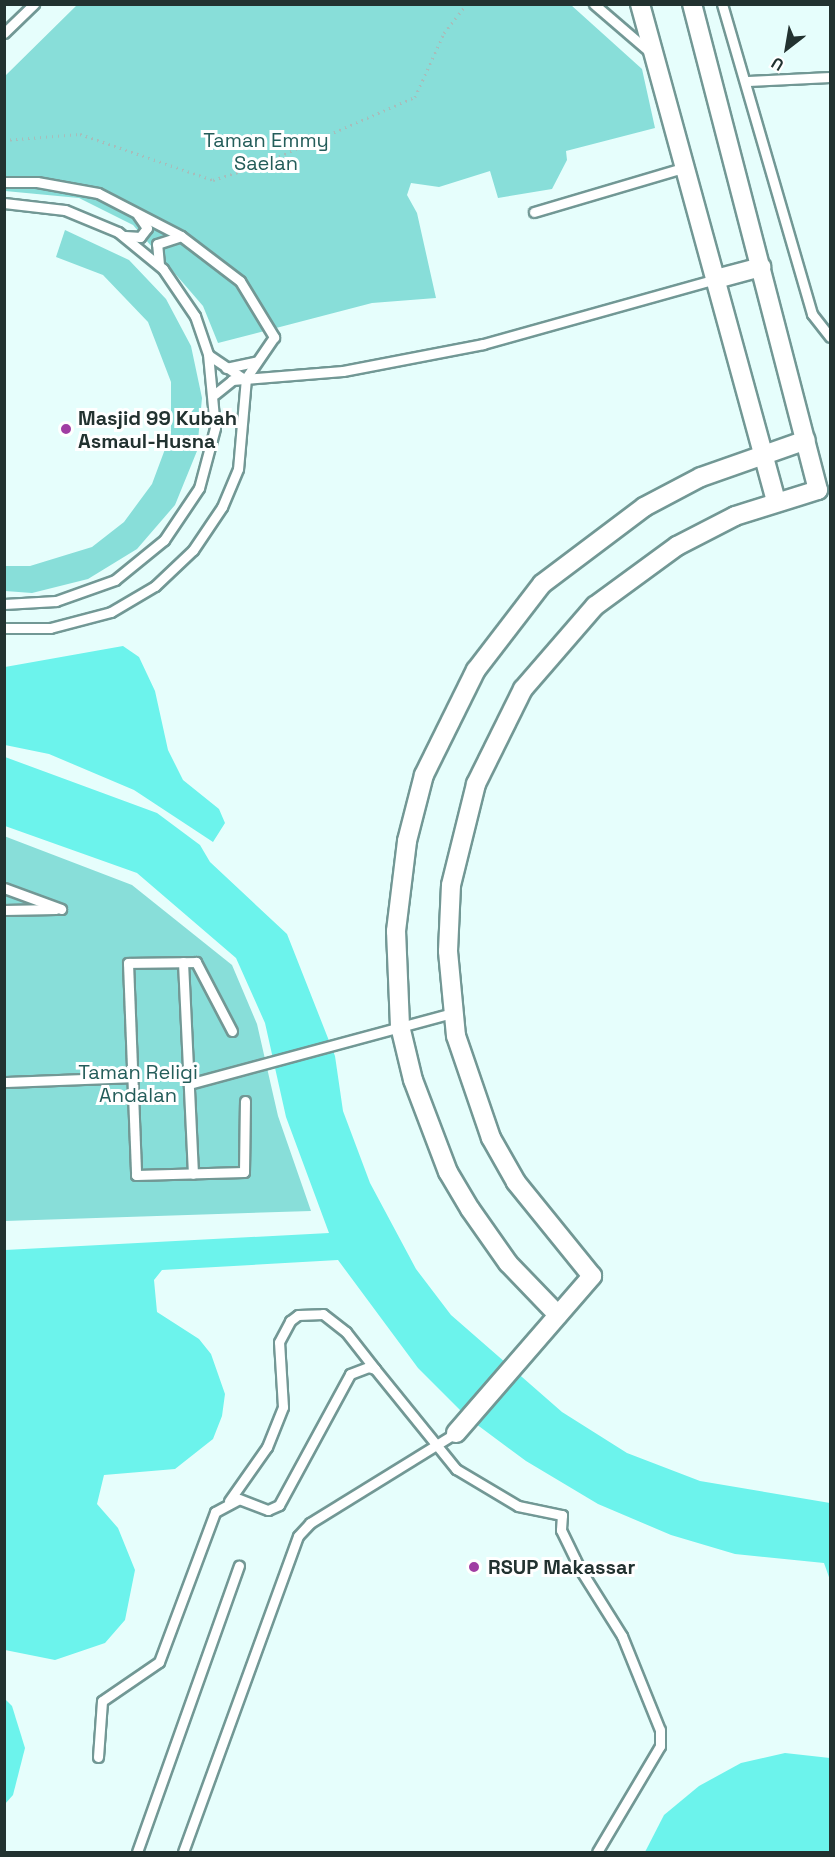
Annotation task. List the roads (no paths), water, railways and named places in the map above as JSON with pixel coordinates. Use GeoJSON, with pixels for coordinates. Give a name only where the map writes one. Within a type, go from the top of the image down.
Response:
{"type":"FeatureCollection","features":[{"type":"Feature","properties":{"kind":"street"},"geometry":{"type":"LineString","coordinates":[[640,4],[776,501]]}},
{"type":"Feature","properties":{"kind":"street"},"geometry":{"type":"LineString","coordinates":[[456,1432],[592,1276],[550,1230],[491,1138],[468,1079],[452,1012],[451,885],[462,825],[489,753],[523,688],[567,634],[625,581],[677,546],[776,501],[818,490],[692,4]]}},
{"type":"Feature","properties":{"kind":"street"},"geometry":{"type":"LineString","coordinates":[[716,279],[761,267]]}},
{"type":"Feature","properties":{"kind":"street"},"geometry":{"type":"LineString","coordinates":[[558,1315],[508,1263],[448,1172],[413,1080],[400,1026],[396,931],[407,841],[424,775],[476,670],[542,584],[591,542],[653,502],[762,453],[806,440]]}},
{"type":"Feature","properties":{"kind":"lane"},"geometry":{"type":"LineString","coordinates":[[4,33],[34,4]]}},
{"type":"Feature","properties":{"kind":"lane"},"geometry":{"type":"LineString","coordinates":[[594,4],[655,57]]}},
{"type":"Feature","properties":{"kind":"lane"},"geometry":{"type":"LineString","coordinates":[[722,4],[748,81],[812,314],[831,337]]}},
{"type":"Feature","properties":{"kind":"lane"},"geometry":{"type":"LineString","coordinates":[[748,81],[831,77]]}},
{"type":"Feature","properties":{"kind":"lane"},"geometry":{"type":"LineString","coordinates":[[534,212],[686,167]]}},
{"type":"Feature","properties":{"kind":"lane"},"geometry":{"type":"LineString","coordinates":[[4,182],[37,182],[98,194],[181,236],[240,280],[274,337],[271,348],[255,362],[246,378],[237,469],[222,507],[193,550],[155,586],[111,612],[50,628],[4,628]]}},
{"type":"Feature","properties":{"kind":"lane"},"geometry":{"type":"LineString","coordinates":[[4,203],[65,210],[134,238],[147,228],[134,211]]}},
{"type":"Feature","properties":{"kind":"lane"},"geometry":{"type":"LineString","coordinates":[[121,234],[160,267]]}},
{"type":"Feature","properties":{"kind":"lane"},"geometry":{"type":"LineString","coordinates":[[4,604],[56,601],[115,580],[164,540],[199,488],[215,428],[214,397],[208,354],[195,316],[154,256],[157,244],[181,236]]}},
{"type":"Feature","properties":{"kind":"lane"},"geometry":{"type":"LineString","coordinates":[[214,397],[218,386],[232,380],[343,371],[483,345],[716,279]]}},
{"type":"Feature","properties":{"kind":"lane"},"geometry":{"type":"LineString","coordinates":[[208,354],[221,367],[246,378]]}},
{"type":"Feature","properties":{"kind":"lane"},"geometry":{"type":"LineString","coordinates":[[221,367],[255,362]]}},
{"type":"Feature","properties":{"kind":"lane"},"geometry":{"type":"LineString","coordinates":[[232,380],[246,396]]}},
{"type":"Feature","properties":{"kind":"lane"},"geometry":{"type":"LineString","coordinates":[[4,888],[61,909],[4,910]]}},
{"type":"Feature","properties":{"kind":"lane"},"geometry":{"type":"LineString","coordinates":[[183,962],[193,1174]]}},
{"type":"Feature","properties":{"kind":"lane"},"geometry":{"type":"LineString","coordinates":[[232,1031],[196,962],[128,963],[136,1175],[244,1172],[245,1101]]}},
{"type":"Feature","properties":{"kind":"lane"},"geometry":{"type":"LineString","coordinates":[[189,1084],[262,1062],[452,1012]]}},
{"type":"Feature","properties":{"kind":"lane"},"geometry":{"type":"LineString","coordinates":[[4,1082],[132,1077]]}},
{"type":"Feature","properties":{"kind":"lane"},"geometry":{"type":"LineString","coordinates":[[98,1757],[102,1701],[159,1662],[208,1523],[229,1501],[267,1447],[283,1407],[279,1342],[290,1321],[323,1314],[346,1332],[436,1449],[490,1492],[518,1506],[562,1515],[561,1530],[622,1636],[660,1730],[654,1762],[597,1852]]}},
{"type":"Feature","properties":{"kind":"lane"},"geometry":{"type":"LineString","coordinates":[[229,1501],[246,1500],[268,1510],[279,1505],[350,1374],[359,1368],[375,1369]]}},
{"type":"Feature","properties":{"kind":"lane"},"geometry":{"type":"LineString","coordinates":[[183,1852],[298,1536],[310,1523],[436,1449],[456,1432]]}},
{"type":"Feature","properties":{"kind":"lane"},"geometry":{"type":"LineString","coordinates":[[136,1852],[239,1566]]}},
{"type":"Feature","properties":{"kind":"place","name":"Masjid 99 Kubah Asmaul-Husna"},"geometry":{"type":"Point","coordinates":[66,429]}},
{"type":"Feature","properties":{"kind":"place","name":"RSUP Makassar"},"geometry":{"type":"Point","coordinates":[474,1567]}},
{"type":"Feature","properties":{"kind":"park label","name":"Taman Emmy Saelan"},"geometry":{"type":"Point","coordinates":[266,152]}},
{"type":"Feature","properties":{"kind":"park label","name":"Taman Religi Andalan"},"geometry":{"type":"Point","coordinates":[138,1084]}}]}
